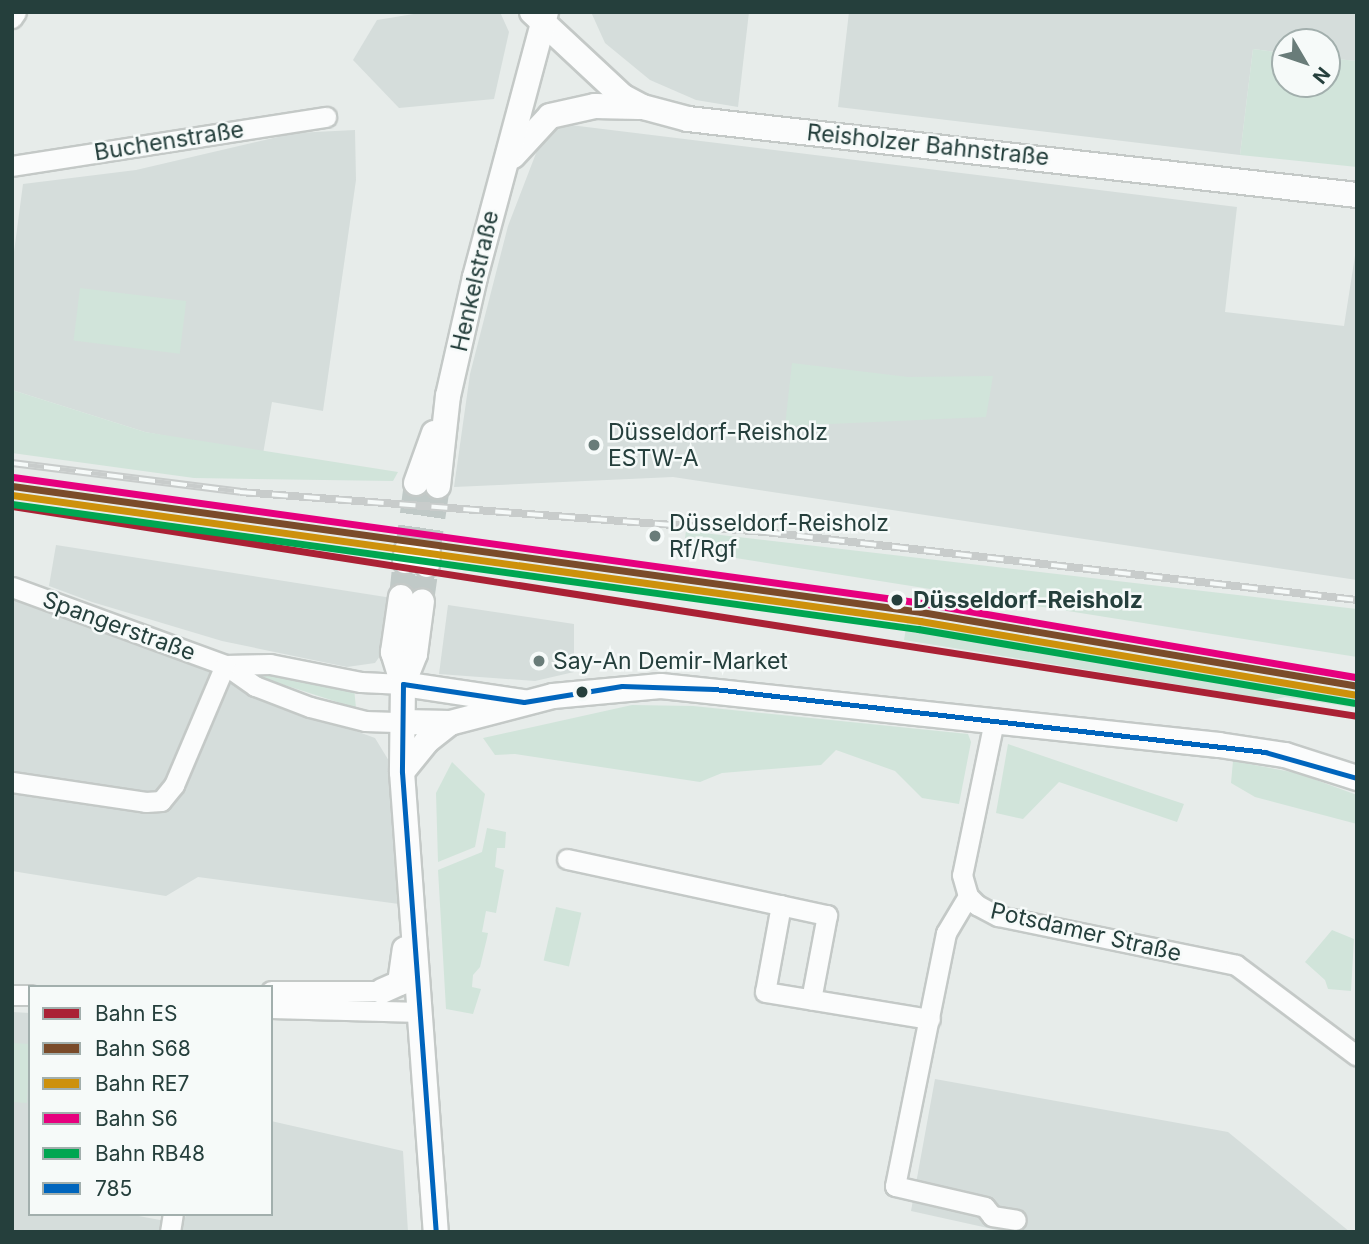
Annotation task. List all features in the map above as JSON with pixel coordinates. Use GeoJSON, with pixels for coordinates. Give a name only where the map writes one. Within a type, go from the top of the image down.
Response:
{"type":"FeatureCollection","features":[{"type":"Feature","properties":{"kind":"street"},"geometry":{"type":"LineString","coordinates":[[12,18],[16,12]]}},
{"type":"Feature","properties":{"kind":"street","name":"Reisholzer Bahnstraße"},"geometry":{"type":"LineString","coordinates":[[541,16],[603,81],[643,107],[709,122],[1353,196]]}},
{"type":"Feature","properties":{"kind":"street","name":"Henkelstraße"},"geometry":{"type":"LineString","coordinates":[[427,484],[541,16]]}},
{"type":"Feature","properties":{"kind":"street","name":"Henkelstraße"},"geometry":{"type":"LineString","coordinates":[[504,167],[530,132],[550,116],[594,106],[643,107]]}},
{"type":"Feature","properties":{"kind":"street","name":"Buchenstraße"},"geometry":{"type":"LineString","coordinates":[[12,166],[327,117]]}},
{"type":"Feature","properties":{"kind":"street","name":"Spangerstraße"},"geometry":{"type":"LineString","coordinates":[[12,587],[225,665],[255,686],[310,707],[365,721],[403,722]]}},
{"type":"Feature","properties":{"kind":"street"},"geometry":{"type":"LineString","coordinates":[[411,599],[415,654],[403,684],[402,772],[436,1232]]}},
{"type":"Feature","properties":{"kind":"street","name":"Spangerstraße"},"geometry":{"type":"LineString","coordinates":[[225,665],[270,664],[361,682],[403,684]]}},
{"type":"Feature","properties":{"kind":"street","name":"Spangerstraße"},"geometry":{"type":"LineString","coordinates":[[12,782],[161,801],[174,785],[225,665]]}},
{"type":"Feature","properties":{"kind":"street"},"geometry":{"type":"LineString","coordinates":[[403,684],[524,702]]}},
{"type":"Feature","properties":{"kind":"street"},"geometry":{"type":"LineString","coordinates":[[403,722],[450,723],[501,713],[524,702],[622,686],[661,686],[1265,752],[1357,778]]}},
{"type":"Feature","properties":{"kind":"street","name":"Potsdamer Straße"},"geometry":{"type":"LineString","coordinates":[[994,721],[964,860],[968,896],[999,916],[1236,965],[1357,1056]]}},
{"type":"Feature","properties":{"kind":"street"},"geometry":{"type":"LineString","coordinates":[[402,772],[427,741],[450,723]]}},
{"type":"Feature","properties":{"kind":"street"},"geometry":{"type":"LineString","coordinates":[[567,859],[827,915],[811,1000]]}},
{"type":"Feature","properties":{"kind":"street"},"geometry":{"type":"LineString","coordinates":[[968,896],[946,933],[895,1186],[985,1208],[992,1216],[1016,1220]]}},
{"type":"Feature","properties":{"kind":"street"},"geometry":{"type":"LineString","coordinates":[[781,905],[765,992],[930,1019]]}},
{"type":"Feature","properties":{"kind":"street"},"geometry":{"type":"LineString","coordinates":[[273,991],[382,991],[394,988],[404,975],[405,946],[415,922]]}},
{"type":"Feature","properties":{"kind":"street"},"geometry":{"type":"LineString","coordinates":[[273,1008],[421,1012]]}},
{"type":"Feature","properties":{"kind":"shaded area"},"geometry":{"type":"Polygon","coordinates":[[[426,12],[500,12],[509,32],[494,99],[399,108],[353,60],[377,20],[426,12]]]}},
{"type":"Feature","properties":{"kind":"shaded area"},"geometry":{"type":"Polygon","coordinates":[[[591,12],[749,12],[738,107],[696,100],[650,80],[605,43],[591,12]]]}},
{"type":"Feature","properties":{"kind":"shaded area"},"geometry":{"type":"Polygon","coordinates":[[[849,12],[1357,12],[1357,61],[1341,59],[1341,28],[1271,28],[1271,51],[1253,49],[1240,155],[838,107],[849,12]]]}},
{"type":"Feature","properties":{"kind":"shaded area"},"geometry":{"type":"Polygon","coordinates":[[[562,124],[1237,207],[1225,312],[1344,326],[1357,243],[1357,580],[673,477],[454,487],[470,374],[508,226],[543,135],[562,124]]]}},
{"type":"Feature","properties":{"kind":"shaded area"},"geometry":{"type":"Polygon","coordinates":[[[355,130],[356,180],[323,411],[272,402],[263,454],[145,432],[12,390],[12,267],[23,184],[136,170],[295,133],[355,130]]]}},
{"type":"Feature","properties":{"kind":"shaded area"},"geometry":{"type":"Polygon","coordinates":[[[56,545],[392,598],[385,649],[375,663],[347,667],[222,641],[92,602],[49,586],[56,545]]]}},
{"type":"Feature","properties":{"kind":"shaded area"},"geometry":{"type":"Polygon","coordinates":[[[12,597],[217,671],[255,694],[375,738],[389,761],[399,904],[198,877],[166,896],[12,871],[12,597]]]}},
{"type":"Feature","properties":{"kind":"shaded area"},"geometry":{"type":"Polygon","coordinates":[[[448,605],[574,624],[574,672],[535,681],[439,674],[448,605]]]}},
{"type":"Feature","properties":{"kind":"shaded area"},"geometry":{"type":"Polygon","coordinates":[[[12,1012],[28,1013],[28,1216],[139,1216],[160,1220],[186,1216],[273,1216],[273,1121],[403,1151],[408,1232],[12,1232],[12,1012]]]}},
{"type":"Feature","properties":{"kind":"shaded area"},"geometry":{"type":"Polygon","coordinates":[[[935,1079],[1228,1132],[1350,1232],[1006,1232],[911,1211],[935,1079]]]}},
{"type":"Feature","properties":{"kind":"green space"},"geometry":{"type":"Polygon","coordinates":[[[1253,49],[1271,51],[1271,98],[1341,98],[1341,59],[1357,61],[1357,167],[1240,155],[1253,49]]]}},
{"type":"Feature","properties":{"kind":"green space"},"geometry":{"type":"Polygon","coordinates":[[[80,288],[186,301],[180,354],[74,341],[80,288]]]}},
{"type":"Feature","properties":{"kind":"green space"},"geometry":{"type":"Polygon","coordinates":[[[792,363],[908,377],[993,376],[986,417],[785,426],[792,363]]]}},
{"type":"Feature","properties":{"kind":"green space"},"geometry":{"type":"Polygon","coordinates":[[[12,390],[145,432],[398,472],[393,481],[194,478],[12,453],[12,390]]]}},
{"type":"Feature","properties":{"kind":"green space"},"geometry":{"type":"Polygon","coordinates":[[[686,531],[1357,609],[1357,657],[723,556],[685,538],[686,531]]]}},
{"type":"Feature","properties":{"kind":"green space"},"geometry":{"type":"Polygon","coordinates":[[[908,616],[1301,683],[1357,695],[1357,708],[1285,697],[1272,700],[904,640],[908,616]]]}},
{"type":"Feature","properties":{"kind":"green space"},"geometry":{"type":"Polygon","coordinates":[[[253,669],[354,688],[356,708],[253,675],[253,669]]]}},
{"type":"Feature","properties":{"kind":"green space"},"geometry":{"type":"Polygon","coordinates":[[[632,705],[693,706],[968,734],[971,742],[959,804],[922,798],[895,771],[836,750],[821,765],[722,773],[700,782],[515,754],[495,755],[483,738],[632,705]]]}},
{"type":"Feature","properties":{"kind":"green space"},"geometry":{"type":"Polygon","coordinates":[[[1008,744],[1184,804],[1177,822],[1059,782],[1023,819],[996,813],[1008,744]]]}},
{"type":"Feature","properties":{"kind":"green space"},"geometry":{"type":"Polygon","coordinates":[[[1233,761],[1297,773],[1357,795],[1357,824],[1255,797],[1231,783],[1233,761]]]}},
{"type":"Feature","properties":{"kind":"green space"},"geometry":{"type":"Polygon","coordinates":[[[452,762],[485,794],[475,847],[438,862],[436,793],[452,762]]]}},
{"type":"Feature","properties":{"kind":"green space"},"geometry":{"type":"Polygon","coordinates":[[[487,828],[506,832],[505,848],[497,848],[495,867],[504,870],[496,913],[486,911],[482,932],[488,933],[487,938],[480,967],[473,975],[472,987],[481,989],[473,1014],[446,1009],[438,870],[482,852],[487,828]]]}},
{"type":"Feature","properties":{"kind":"green space"},"geometry":{"type":"Polygon","coordinates":[[[556,907],[581,913],[569,966],[544,961],[556,907]]]}},
{"type":"Feature","properties":{"kind":"green space"},"geometry":{"type":"Polygon","coordinates":[[[1332,930],[1354,939],[1351,991],[1328,989],[1325,980],[1305,962],[1332,930]]]}},
{"type":"Feature","properties":{"kind":"green space"},"geometry":{"type":"Polygon","coordinates":[[[12,1043],[28,1044],[27,1103],[12,1102],[12,1043]]]}},
{"type":"Feature","properties":{"kind":"tunnel"},"geometry":{"type":"LineString","coordinates":[[407,550],[416,483]]}},
{"type":"Feature","properties":{"kind":"tunnel"},"geometry":{"type":"LineString","coordinates":[[428,553],[438,486]]}},
{"type":"Feature","properties":{"kind":"tunnel"},"geometry":{"type":"LineString","coordinates":[[401,597],[405,561]]}},
{"type":"Feature","properties":{"kind":"tunnel"},"geometry":{"type":"LineString","coordinates":[[422,601],[427,565]]}},
{"type":"Feature","properties":{"kind":"railway"},"geometry":{"type":"LineString","coordinates":[[12,463],[240,492],[765,532],[1357,600]]}},
{"type":"Feature","properties":{"kind":"rail line","name":"S6"},"geometry":{"type":"LineString","coordinates":[[13,477],[922,603],[1357,677]]}},
{"type":"Feature","properties":{"kind":"rail line","name":"S68"},"geometry":{"type":"LineString","coordinates":[[12,486],[921,612],[1357,686]]}},
{"type":"Feature","properties":{"kind":"rail line","name":"RE7"},"geometry":{"type":"LineString","coordinates":[[12,495],[920,621],[1356,695]]}},
{"type":"Feature","properties":{"kind":"rail line","name":"RB48"},"geometry":{"type":"LineString","coordinates":[[12,504],[918,629],[1354,703]]}},
{"type":"Feature","properties":{"kind":"rail line","name":"ES"},"geometry":{"type":"LineString","coordinates":[[12,506],[1357,716]]}},
{"type":"Feature","properties":{"kind":"transit line","name":"785"},"geometry":{"type":"LineString","coordinates":[[403,684],[524,702],[622,686],[714,689],[1265,752],[1357,778]]}},
{"type":"Feature","properties":{"kind":"transit line","name":"785"},"geometry":{"type":"LineString","coordinates":[[403,684],[402,772],[436,1232]]}},
{"type":"Feature","properties":{"kind":"place","name":"Düsseldorf-Reisholz ESTW-A"},"geometry":{"type":"Point","coordinates":[594,445]}},
{"type":"Feature","properties":{"kind":"place","name":"Düsseldorf-Reisholz Rf/Rgf"},"geometry":{"type":"Point","coordinates":[655,536]}},
{"type":"Feature","properties":{"kind":"place","name":"Düsseldorf-Reisholz"},"geometry":{"type":"Point","coordinates":[897,600]}},
{"type":"Feature","properties":{"kind":"place","name":"Say-An Demir-Market"},"geometry":{"type":"Point","coordinates":[539,661]}}]}
